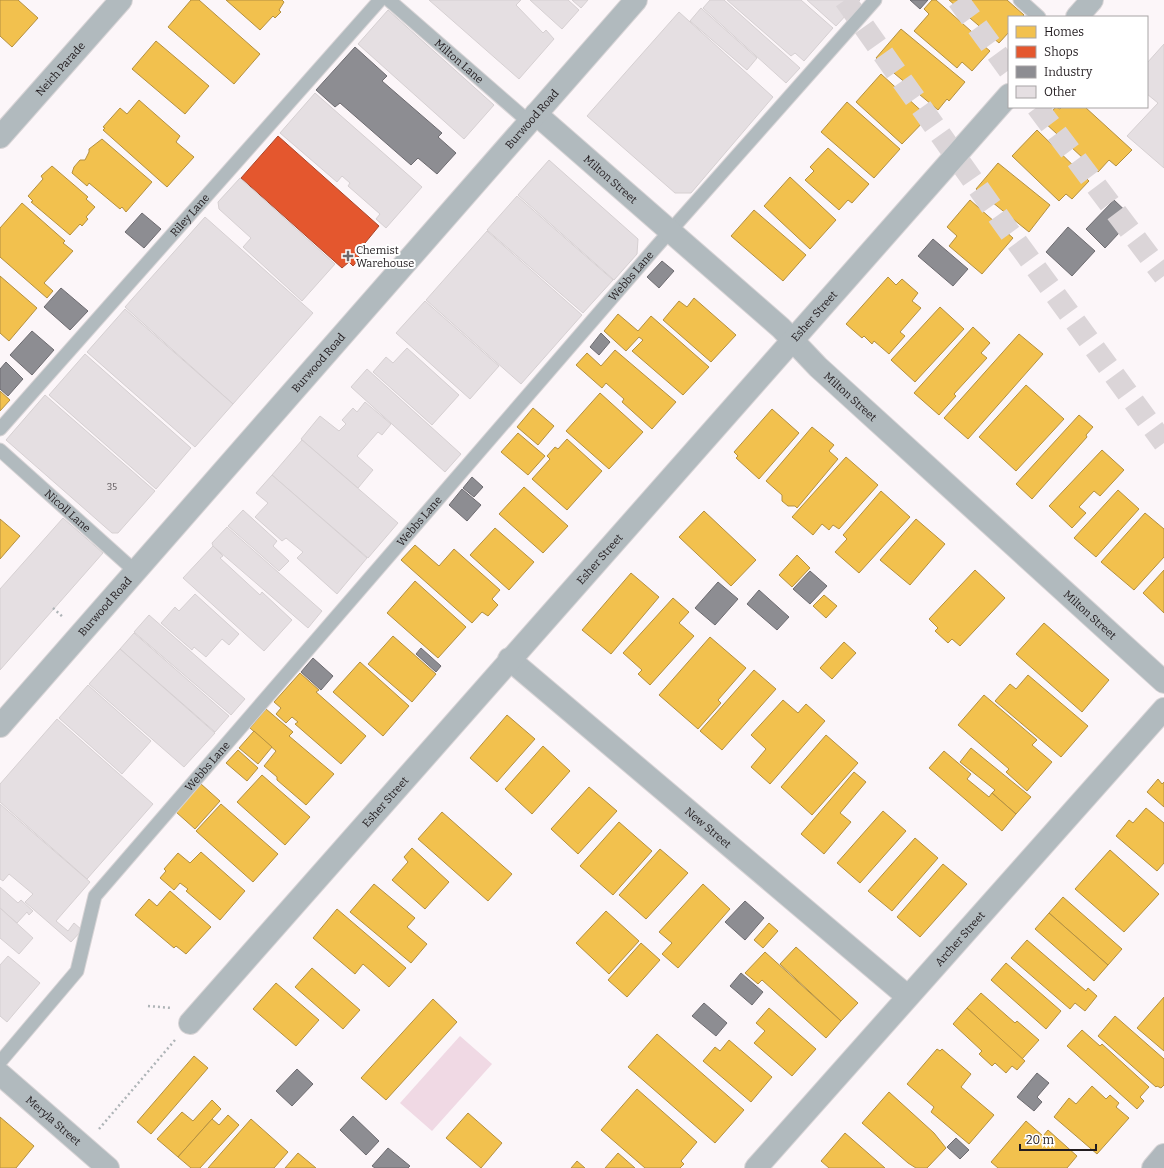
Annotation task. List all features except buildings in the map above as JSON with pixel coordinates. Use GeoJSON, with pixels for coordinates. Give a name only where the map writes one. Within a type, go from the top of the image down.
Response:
{"type":"FeatureCollection","features":[{"type":"Feature","properties":{"kind":"main road"},"geometry":{"type":"LineString","coordinates":[[1153,1168],[1164,1155]]}},
{"type":"Feature","properties":{"kind":"street","name":"Neich Parade"},"geometry":{"type":"LineString","coordinates":[[0,137],[121,0]]}},
{"type":"Feature","properties":{"kind":"street","name":"Burwood Road"},"geometry":{"type":"LineString","coordinates":[[0,726],[636,0]]}},
{"type":"Feature","properties":{"kind":"street"},"geometry":{"type":"LineString","coordinates":[[1078,16],[1092,0]]}},
{"type":"Feature","properties":{"kind":"street","name":"Esher Street"},"geometry":{"type":"LineString","coordinates":[[190,1023],[509,659],[1008,96]]}},
{"type":"Feature","properties":{"kind":"street","name":"Milton Street"},"geometry":{"type":"LineString","coordinates":[[532,118],[671,231],[776,324],[818,367],[1164,682]]}},
{"type":"Feature","properties":{"kind":"street","name":"New Street"},"geometry":{"type":"LineString","coordinates":[[509,659],[907,996]]}},
{"type":"Feature","properties":{"kind":"street","name":"Archer Street"},"geometry":{"type":"LineString","coordinates":[[756,1168],[907,996],[1164,709]]}},
{"type":"Feature","properties":{"kind":"street","name":"Meryla Street"},"geometry":{"type":"LineString","coordinates":[[0,1074],[108,1168]]}},
{"type":"Feature","properties":{"kind":"lane","name":"Riley Lane"},"geometry":{"type":"LineString","coordinates":[[0,429],[380,0]]}},
{"type":"Feature","properties":{"kind":"lane","name":"Milton Lane"},"geometry":{"type":"LineString","coordinates":[[390,0],[532,118]]}},
{"type":"Feature","properties":{"kind":"lane","name":"Webbs Lane"},"geometry":{"type":"LineString","coordinates":[[0,1062],[77,971],[95,896],[671,231],[875,0]]}},
{"type":"Feature","properties":{"kind":"lane"},"geometry":{"type":"LineString","coordinates":[[1020,0],[1038,16]]}},
{"type":"Feature","properties":{"kind":"lane","name":"Nicoll Lane"},"geometry":{"type":"LineString","coordinates":[[0,450],[136,572]]}},
{"type":"Feature","properties":{"kind":"path"},"geometry":{"type":"LineString","coordinates":[[84,1147],[190,1023]]}},
{"type":"Feature","properties":{"kind":"shaded area"},"geometry":{"type":"Polygon","coordinates":[[[460,1036],[492,1064],[432,1131],[400,1103],[460,1036]]]}},
{"type":"Feature","properties":{"kind":"tunnel"},"geometry":{"type":"LineString","coordinates":[[845,0],[1008,230],[1164,443]]}},
{"type":"Feature","properties":{"kind":"tunnel"},"geometry":{"type":"LineString","coordinates":[[958,0],[1008,69]]}},
{"type":"Feature","properties":{"kind":"tunnel"},"geometry":{"type":"LineString","coordinates":[[1038,108],[1164,276]]}},
{"type":"Feature","properties":{"kind":"place","name":"Chemist Warehouse"},"geometry":{"type":"Point","coordinates":[348,256]}}]}
